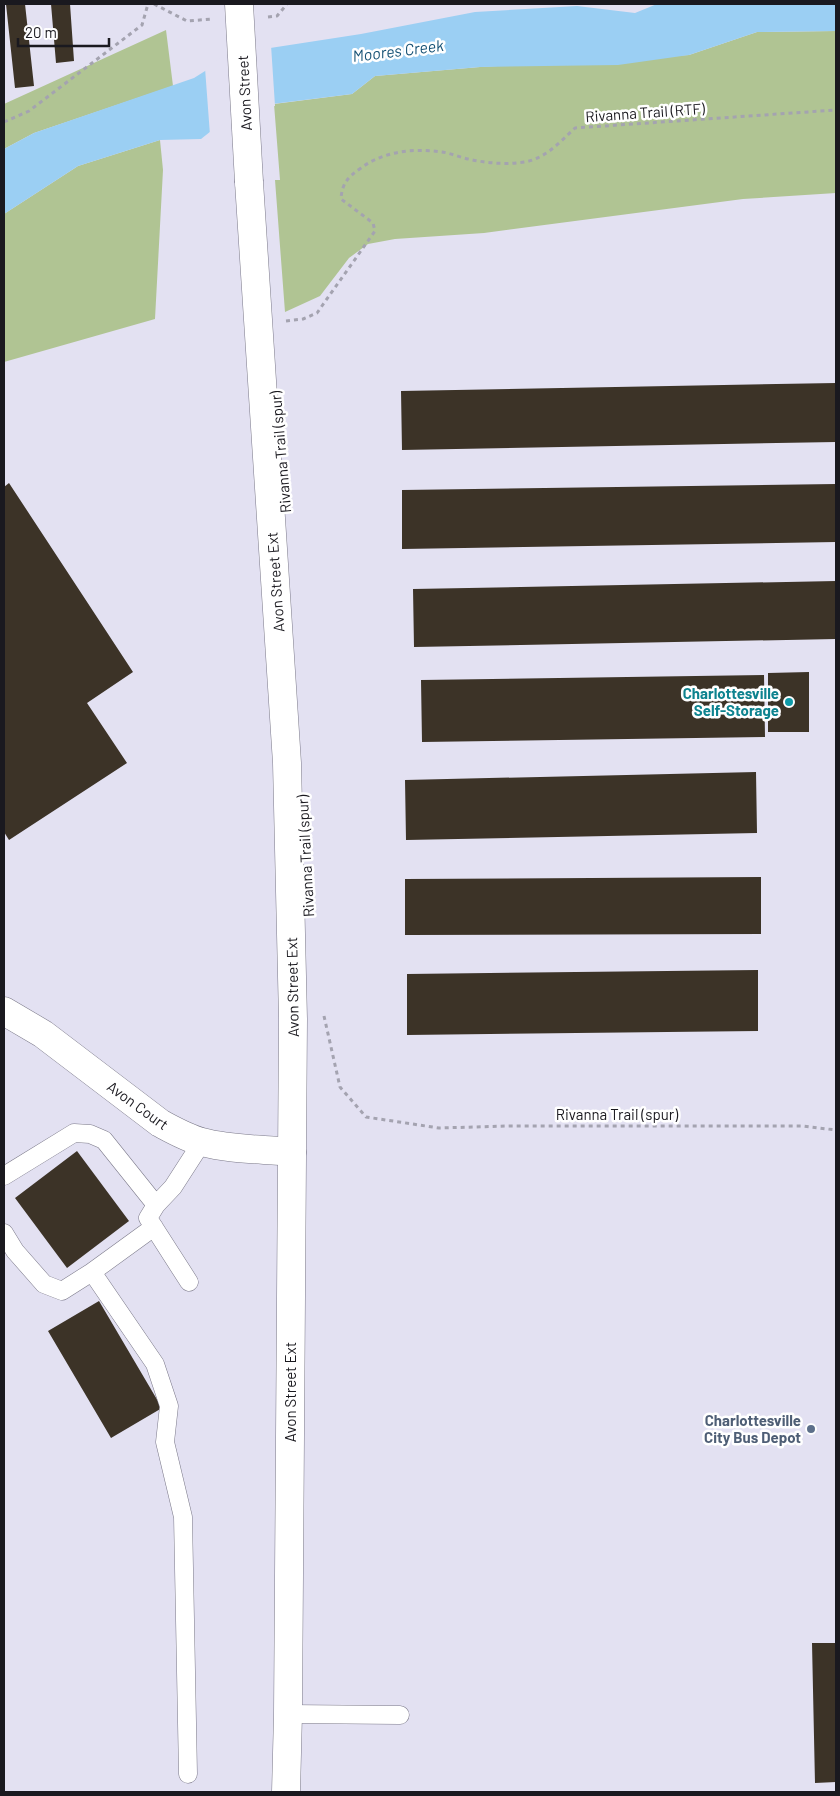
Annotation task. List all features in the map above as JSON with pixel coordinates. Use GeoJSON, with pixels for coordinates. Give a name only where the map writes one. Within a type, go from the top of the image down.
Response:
{"type":"FeatureCollection","features":[{"type":"Feature","properties":{"kind":"main road","name":"Avon Street"},"geometry":{"type":"LineString","coordinates":[[239,4],[249,182]]}},
{"type":"Feature","properties":{"kind":"main road","name":"Avon Street Ext"},"geometry":{"type":"LineString","coordinates":[[249,182],[287,763],[293,1019],[286,1792]]}},
{"type":"Feature","properties":{"kind":"main road","name":"Avon Court"},"geometry":{"type":"LineString","coordinates":[[4,1010],[42,1034],[160,1123],[178,1133],[202,1142],[220,1146],[292,1152]]}},
{"type":"Feature","properties":{"kind":"lane"},"geometry":{"type":"LineString","coordinates":[[4,1176],[74,1134],[90,1134],[104,1140],[156,1205]]}},
{"type":"Feature","properties":{"kind":"lane"},"geometry":{"type":"LineString","coordinates":[[189,1282],[148,1218],[156,1205],[173,1187],[202,1142]]}},
{"type":"Feature","properties":{"kind":"lane"},"geometry":{"type":"LineString","coordinates":[[4,1233],[15,1250],[44,1284],[62,1291],[92,1272],[154,1227]]}},
{"type":"Feature","properties":{"kind":"lane"},"geometry":{"type":"LineString","coordinates":[[92,1272],[155,1364],[169,1406],[164,1442],[183,1517],[188,1774]]}},
{"type":"Feature","properties":{"kind":"lane"},"geometry":{"type":"LineString","coordinates":[[288,1714],[400,1715]]}},
{"type":"Feature","properties":{"kind":"path"},"geometry":{"type":"LineString","coordinates":[[4,122],[29,112],[142,25],[148,4]]}},
{"type":"Feature","properties":{"kind":"path","name":"Rivanna Trail (RTF)"},"geometry":{"type":"LineString","coordinates":[[280,322],[303,319],[317,313],[375,231],[373,223],[341,199],[342,188],[351,176],[369,162],[388,154],[418,150],[443,152],[488,163],[510,163],[538,158],[556,146],[575,128],[836,110]]}},
{"type":"Feature","properties":{"kind":"path","name":"Rivanna Trail (spur)"},"geometry":{"type":"LineString","coordinates":[[324,1006],[324,1016],[340,1088],[366,1117],[439,1128],[509,1126],[793,1126],[836,1130]]}},
{"type":"Feature","properties":{"kind":"green space"},"geometry":{"type":"Polygon","coordinates":[[[166,30],[173,86],[34,133],[4,149],[4,104],[166,30]]]}},
{"type":"Feature","properties":{"kind":"green space"},"geometry":{"type":"Polygon","coordinates":[[[836,31],[836,193],[743,199],[484,233],[395,239],[368,244],[349,258],[320,296],[285,312],[275,180],[280,180],[274,104],[352,94],[375,76],[480,67],[689,55],[757,32],[836,31]]]}},
{"type":"Feature","properties":{"kind":"green space"},"geometry":{"type":"Polygon","coordinates":[[[160,140],[163,170],[155,319],[4,362],[4,214],[78,166],[160,140]]]}},
{"type":"Feature","properties":{"kind":"water","name":"Moores Creek"},"geometry":{"type":"Polygon","coordinates":[[[657,4],[836,4],[836,31],[757,32],[689,55],[618,65],[480,67],[375,76],[352,94],[240,108],[201,139],[160,140],[78,166],[4,214],[4,149],[34,133],[194,78],[232,54],[361,34],[475,12],[577,6],[635,13],[657,4]]]}},
{"type":"Feature","properties":{"kind":"pier"},"geometry":{"type":"Polygon","coordinates":[[[271,45],[275,106],[241,110],[210,135],[205,68],[231,51],[271,45]]]}},
{"type":"Feature","properties":{"kind":"building"},"geometry":{"type":"Polygon","coordinates":[[[6,4],[25,4],[34,86],[15,88],[6,4]]]}},
{"type":"Feature","properties":{"kind":"building"},"geometry":{"type":"Polygon","coordinates":[[[51,4],[70,4],[74,61],[56,63],[51,4]]]}},
{"type":"Feature","properties":{"kind":"building"},"geometry":{"type":"Polygon","coordinates":[[[836,383],[836,442],[402,450],[401,391],[836,383]]]}},
{"type":"Feature","properties":{"kind":"building"},"geometry":{"type":"Polygon","coordinates":[[[9,483],[133,672],[87,703],[127,763],[9,840],[4,832],[4,487],[9,483]]]}},
{"type":"Feature","properties":{"kind":"building"},"geometry":{"type":"Polygon","coordinates":[[[836,484],[836,542],[402,549],[402,490],[836,484]]]}},
{"type":"Feature","properties":{"kind":"building"},"geometry":{"type":"Polygon","coordinates":[[[836,581],[836,639],[414,647],[413,589],[836,581]]]}},
{"type":"Feature","properties":{"kind":"building","name":"Charlottesville Self-Storage"},"geometry":{"type":"Polygon","coordinates":[[[809,672],[809,732],[768,732],[768,673],[809,672]]]}},
{"type":"Feature","properties":{"kind":"building"},"geometry":{"type":"Polygon","coordinates":[[[764,675],[765,737],[422,742],[421,680],[764,675]]]}},
{"type":"Feature","properties":{"kind":"building"},"geometry":{"type":"Polygon","coordinates":[[[756,772],[757,833],[406,840],[405,780],[756,772]]]}},
{"type":"Feature","properties":{"kind":"building"},"geometry":{"type":"Polygon","coordinates":[[[761,877],[761,934],[405,935],[405,879],[761,877]]]}},
{"type":"Feature","properties":{"kind":"building"},"geometry":{"type":"Polygon","coordinates":[[[758,970],[758,1031],[407,1035],[407,974],[758,970]]]}},
{"type":"Feature","properties":{"kind":"building"},"geometry":{"type":"Polygon","coordinates":[[[77,1151],[129,1221],[67,1268],[15,1198],[77,1151]]]}},
{"type":"Feature","properties":{"kind":"building"},"geometry":{"type":"Polygon","coordinates":[[[99,1301],[162,1408],[111,1438],[48,1331],[99,1301]]]}},
{"type":"Feature","properties":{"kind":"building"},"geometry":{"type":"Polygon","coordinates":[[[812,1643],[836,1643],[836,1782],[815,1783],[812,1643]]]}},
{"type":"Feature","properties":{"kind":"place","name":"Charlottesville Self-Storage"},"geometry":{"type":"Point","coordinates":[789,702]}},
{"type":"Feature","properties":{"kind":"place","name":"Charlottesville City Bus Depot"},"geometry":{"type":"Point","coordinates":[811,1429]}}]}
